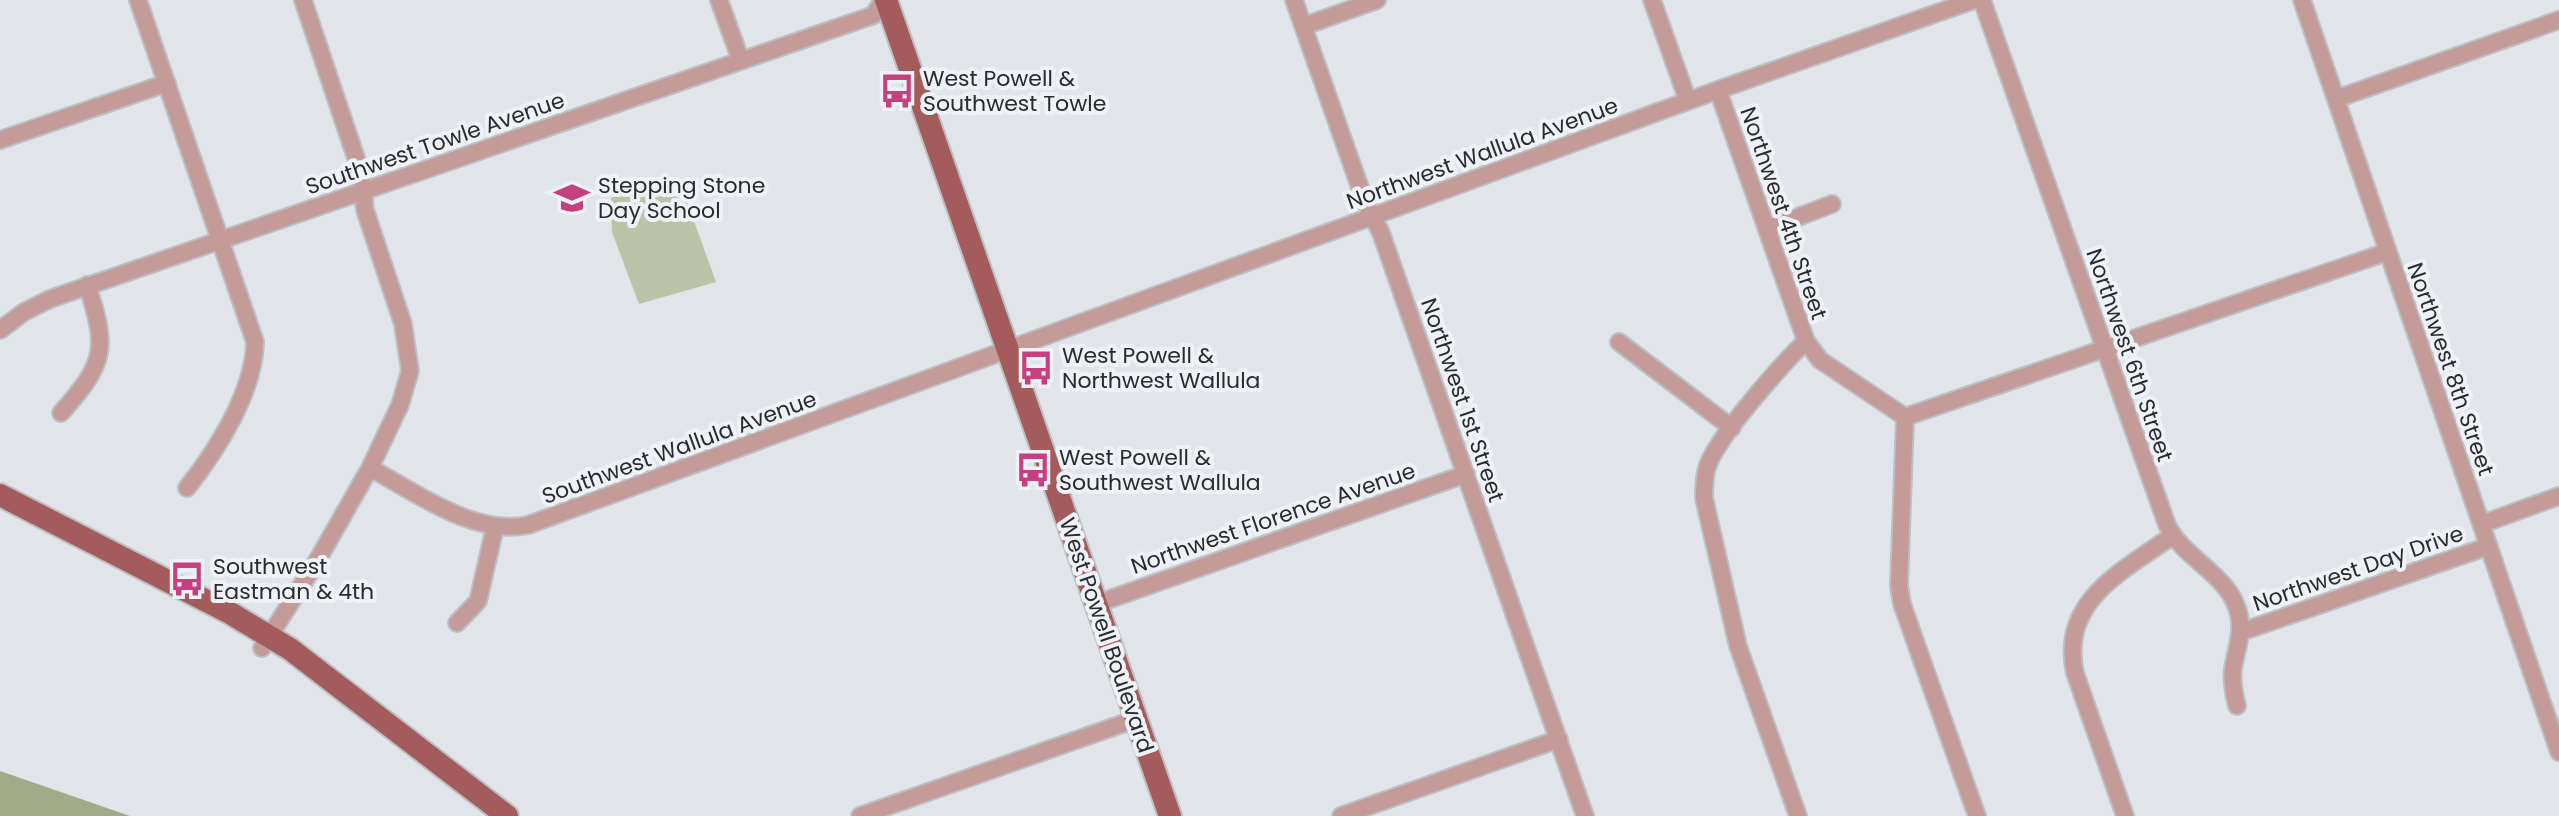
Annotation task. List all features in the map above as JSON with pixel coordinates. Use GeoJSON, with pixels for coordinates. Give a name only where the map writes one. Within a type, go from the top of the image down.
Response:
{"type":"FeatureCollection","features":[{"type":"Feature","properties":{"kind":"main road","name":"West Powell Boulevard"},"geometry":{"type":"LineString","coordinates":[[885,0],[1170,816]]}},
{"type":"Feature","properties":{"kind":"main road"},"geometry":{"type":"LineString","coordinates":[[3,502],[332,680],[507,816]]}},
{"type":"Feature","properties":{"kind":"main road"},"geometry":{"type":"LineString","coordinates":[[266,642],[483,816]]}},
{"type":"Feature","properties":{"kind":"street"},"geometry":{"type":"LineString","coordinates":[[138,0],[251,326],[254,360],[251,376],[207,463],[187,488]]}},
{"type":"Feature","properties":{"kind":"street"},"geometry":{"type":"LineString","coordinates":[[266,642],[370,468],[406,388],[409,353],[403,324],[365,210],[361,173],[303,0]]}},
{"type":"Feature","properties":{"kind":"street"},"geometry":{"type":"LineString","coordinates":[[719,0],[741,61]]}},
{"type":"Feature","properties":{"kind":"street","name":"Southwest Towle Avenue"},"geometry":{"type":"LineString","coordinates":[[0,330],[36,305],[87,285],[874,15],[885,0]]}},
{"type":"Feature","properties":{"kind":"street","name":"Northwest 1st Street"},"geometry":{"type":"LineString","coordinates":[[1294,0],[1364,199],[1374,216],[1585,816]]}},
{"type":"Feature","properties":{"kind":"street"},"geometry":{"type":"LineString","coordinates":[[1304,26],[1377,0]]}},
{"type":"Feature","properties":{"kind":"street"},"geometry":{"type":"LineString","coordinates":[[1652,0],[1688,101]]}},
{"type":"Feature","properties":{"kind":"street","name":"Northwest Wallula Avenue"},"geometry":{"type":"LineString","coordinates":[[1007,351],[1718,90],[1974,0]]}},
{"type":"Feature","properties":{"kind":"street","name":"Northwest 6th Street"},"geometry":{"type":"LineString","coordinates":[[1982,0],[2161,511],[2172,536],[2224,585],[2239,612],[2241,632]]}},
{"type":"Feature","properties":{"kind":"street","name":"Northwest 8th Street"},"geometry":{"type":"LineString","coordinates":[[2302,0],[2559,752]]}},
{"type":"Feature","properties":{"kind":"street"},"geometry":{"type":"LineString","coordinates":[[2336,99],[2559,20]]}},
{"type":"Feature","properties":{"kind":"street"},"geometry":{"type":"LineString","coordinates":[[0,140],[167,83]]}},
{"type":"Feature","properties":{"kind":"street","name":"Northwest 4th Street"},"geometry":{"type":"LineString","coordinates":[[1718,90],[1806,341],[1820,360],[1905,417]]}},
{"type":"Feature","properties":{"kind":"street"},"geometry":{"type":"LineString","coordinates":[[1767,229],[1832,204]]}},
{"type":"Feature","properties":{"kind":"street"},"geometry":{"type":"LineString","coordinates":[[1977,816],[1902,604],[1899,586],[1905,417],[2387,252]]}},
{"type":"Feature","properties":{"kind":"street"},"geometry":{"type":"LineString","coordinates":[[61,413],[87,384],[100,353],[102,337],[87,285]]}},
{"type":"Feature","properties":{"kind":"street"},"geometry":{"type":"LineString","coordinates":[[1798,816],[1738,646],[1704,498],[1707,466],[1713,452],[1806,341]]}},
{"type":"Feature","properties":{"kind":"street"},"geometry":{"type":"LineString","coordinates":[[1619,342],[1732,428]]}},
{"type":"Feature","properties":{"kind":"street","name":"Southwest Wallula Avenue"},"geometry":{"type":"LineString","coordinates":[[370,468],[469,521],[511,529],[1007,351]]}},
{"type":"Feature","properties":{"kind":"street","name":"Northwest Florence Avenue"},"geometry":{"type":"LineString","coordinates":[[1096,604],[1466,474]]}},
{"type":"Feature","properties":{"kind":"street","name":"Northwest Day Drive"},"geometry":{"type":"LineString","coordinates":[[2482,524],[2559,496]]}},
{"type":"Feature","properties":{"kind":"street"},"geometry":{"type":"LineString","coordinates":[[457,623],[478,601],[495,527]]}},
{"type":"Feature","properties":{"kind":"street"},"geometry":{"type":"LineString","coordinates":[[2125,816],[2075,673],[2071,658],[2072,642],[2076,626],[2092,597],[2105,584],[2172,536]]}},
{"type":"Feature","properties":{"kind":"street","name":"Northwest Day Drive"},"geometry":{"type":"LineString","coordinates":[[2241,632],[2489,546]]}},
{"type":"Feature","properties":{"kind":"street"},"geometry":{"type":"LineString","coordinates":[[2237,706],[2232,672],[2241,632]]}},
{"type":"Feature","properties":{"kind":"street"},"geometry":{"type":"LineString","coordinates":[[860,816],[1136,719]]}},
{"type":"Feature","properties":{"kind":"street"},"geometry":{"type":"LineString","coordinates":[[1341,816],[1559,739]]}},
{"type":"Feature","properties":{"kind":"green space"},"geometry":{"type":"Polygon","coordinates":[[[671,179],[680,203],[687,202],[716,282],[639,304],[612,232],[611,198],[671,179]]]}},
{"type":"Feature","properties":{"kind":"green space"},"geometry":{"type":"Polygon","coordinates":[[[0,771],[130,816],[0,816],[0,771]]]}},
{"type":"Feature","properties":{"kind":"place","name":"West Powell & Southwest Towle"},"geometry":{"type":"Point","coordinates":[897,91]}},
{"type":"Feature","properties":{"kind":"place","name":"Stepping Stone Day School"},"geometry":{"type":"Point","coordinates":[572,198]}},
{"type":"Feature","properties":{"kind":"place","name":"West Powell & Northwest Wallula"},"geometry":{"type":"Point","coordinates":[1036,368]}},
{"type":"Feature","properties":{"kind":"place","name":"West Powell & Southwest Wallula"},"geometry":{"type":"Point","coordinates":[1033,470]}},
{"type":"Feature","properties":{"kind":"place","name":"Southwest Eastman & 4th"},"geometry":{"type":"Point","coordinates":[187,579]}}]}
